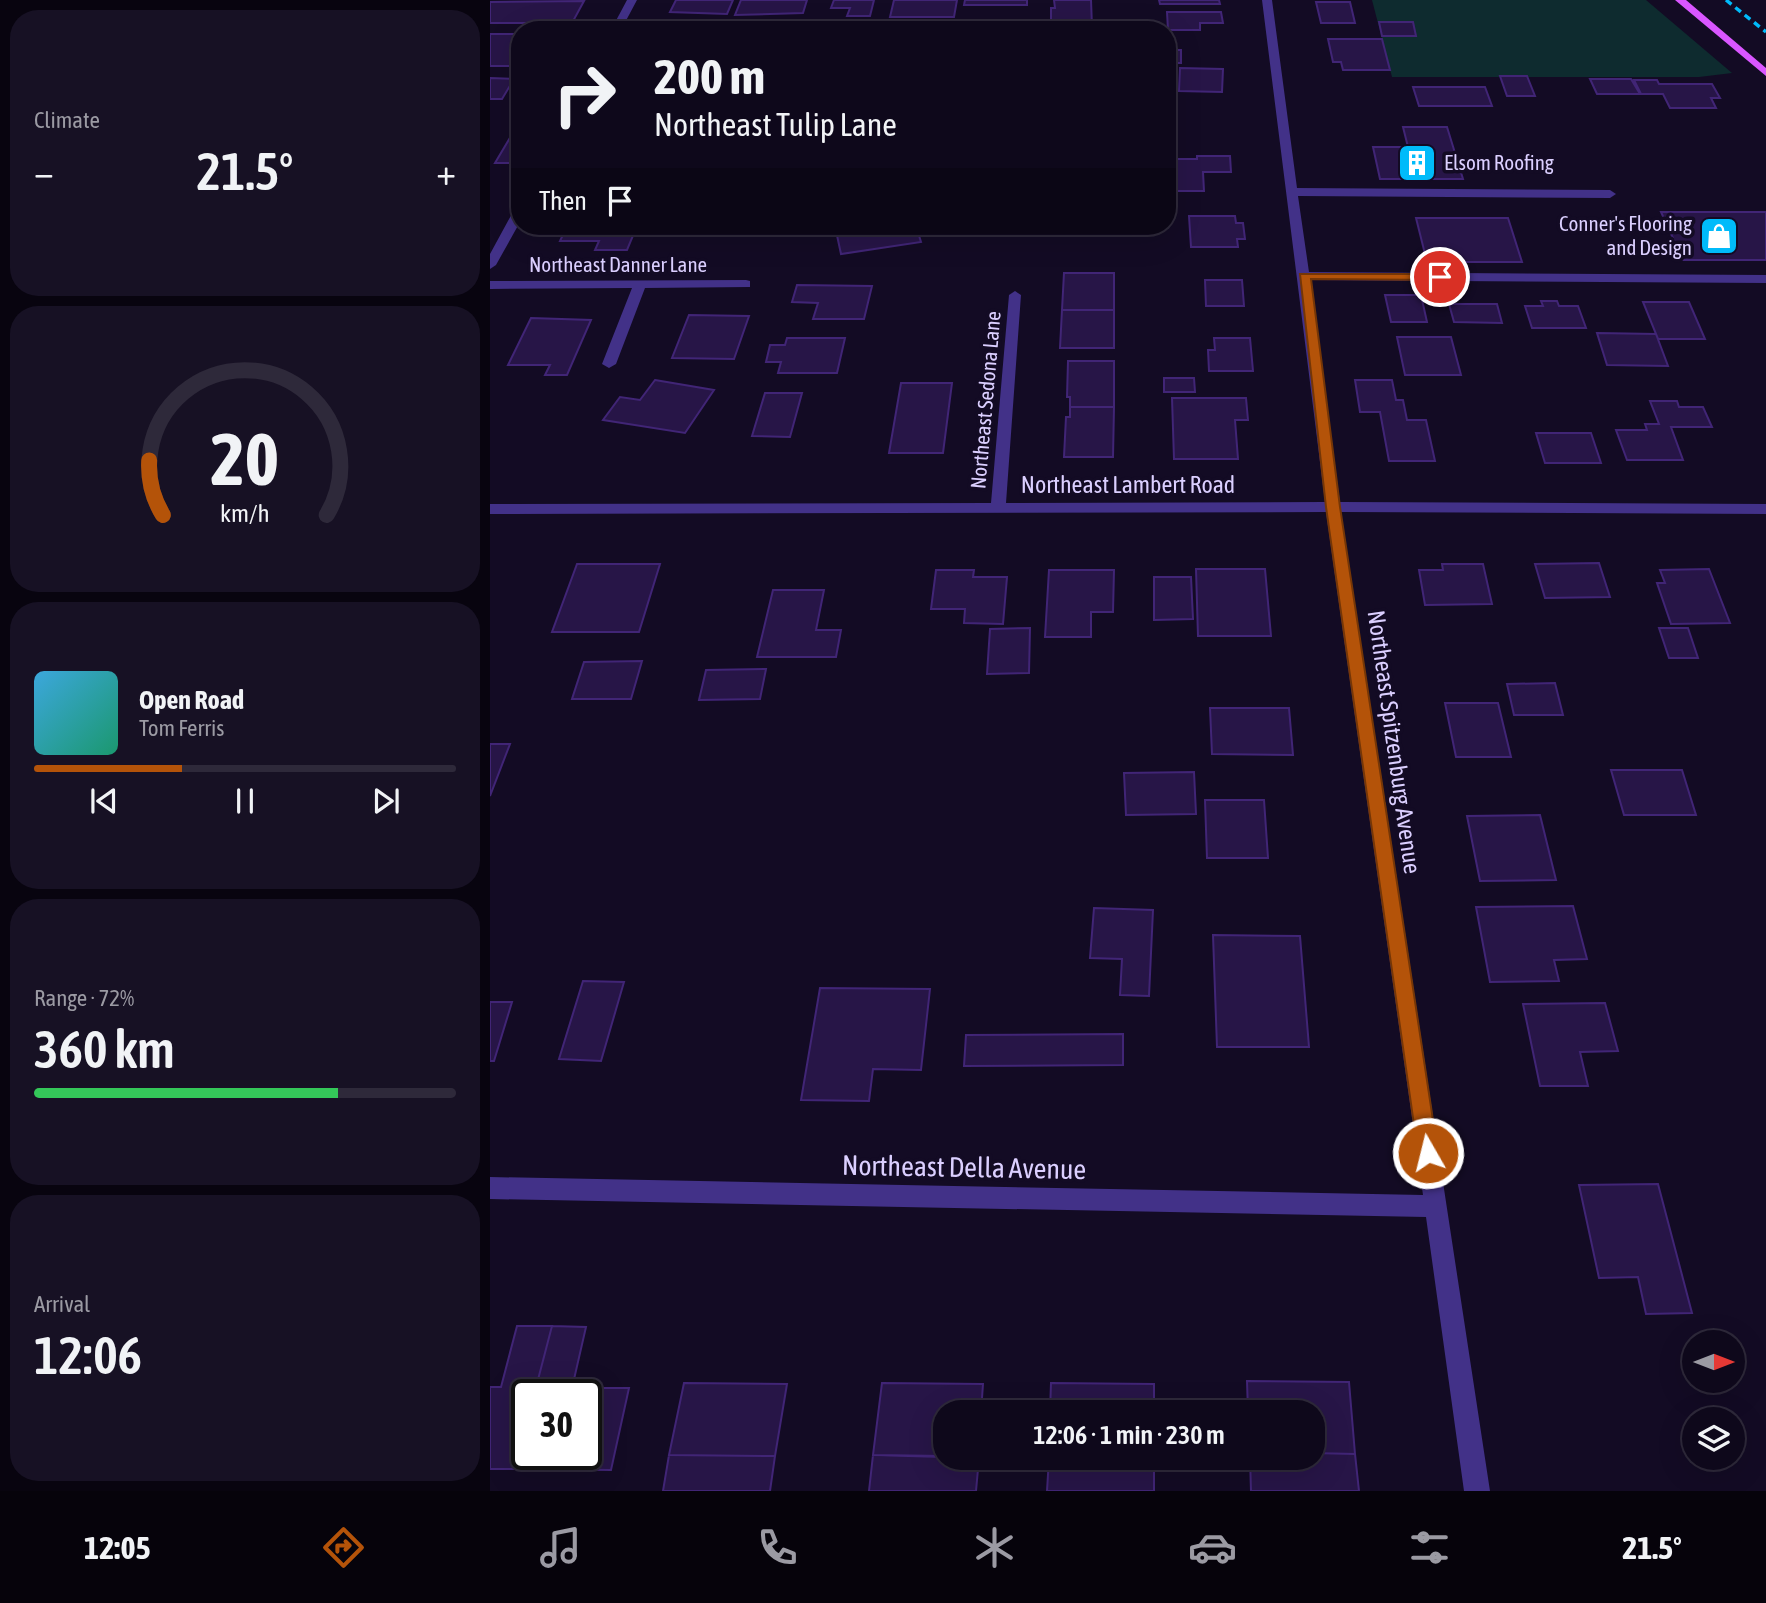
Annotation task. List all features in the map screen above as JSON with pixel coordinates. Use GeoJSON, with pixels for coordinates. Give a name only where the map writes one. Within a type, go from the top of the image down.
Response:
{"type":"FeatureCollection","features":[{"type":"Feature","properties":{"kind":"main road"},"geometry":{"type":"LineString","coordinates":[[1680,0],[1766,72]]}},
{"type":"Feature","properties":{"kind":"street"},"geometry":{"type":"LineString","coordinates":[[621,21],[632,0]]}},
{"type":"Feature","properties":{"kind":"street","name":"Northeast Spitzenburg Avenue"},"geometry":{"type":"LineString","coordinates":[[1267,0],[1333,507],[1477,1491]]}},
{"type":"Feature","properties":{"kind":"street"},"geometry":{"type":"LineString","coordinates":[[1293,192],[1610,194]]}},
{"type":"Feature","properties":{"kind":"street"},"geometry":{"type":"LineString","coordinates":[[490,265],[511,226]]}},
{"type":"Feature","properties":{"kind":"street"},"geometry":{"type":"LineString","coordinates":[[1304,276],[1766,279]]}},
{"type":"Feature","properties":{"kind":"street"},"geometry":{"type":"LineString","coordinates":[[609,363],[640,284]]}},
{"type":"Feature","properties":{"kind":"street","name":"Northeast Danner Lane"},"geometry":{"type":"LineString","coordinates":[[490,285],[746,284]]}},
{"type":"Feature","properties":{"kind":"street","name":"Northeast Sedona Lane"},"geometry":{"type":"LineString","coordinates":[[998,508],[1015,295]]}},
{"type":"Feature","properties":{"kind":"street","name":"Northeast Lambert Road"},"geometry":{"type":"LineString","coordinates":[[490,509],[1766,509]]}},
{"type":"Feature","properties":{"kind":"street","name":"Northeast Della Avenue"},"geometry":{"type":"LineString","coordinates":[[490,1188],[1436,1206]]}},
{"type":"Feature","properties":{"kind":"green space"},"geometry":{"type":"Polygon","coordinates":[[[1372,0],[1646,0],[1732,73],[1699,77],[1392,77],[1372,0]]]}},
{"type":"Feature","properties":{"kind":"building"},"geometry":{"type":"Polygon","coordinates":[[[676,0],[733,0],[727,14],[670,12],[676,0]]]}},
{"type":"Feature","properties":{"kind":"building"},"geometry":{"type":"Polygon","coordinates":[[[741,0],[807,0],[803,13],[735,15],[741,0]]]}},
{"type":"Feature","properties":{"kind":"building"},"geometry":{"type":"Polygon","coordinates":[[[834,0],[874,0],[870,16],[847,16],[850,8],[831,8],[834,0]]]}},
{"type":"Feature","properties":{"kind":"building"},"geometry":{"type":"Polygon","coordinates":[[[894,0],[957,0],[954,17],[890,17],[894,0]]]}},
{"type":"Feature","properties":{"kind":"building"},"geometry":{"type":"Polygon","coordinates":[[[965,0],[1027,0],[1027,5],[964,5],[965,0]]]}},
{"type":"Feature","properties":{"kind":"building"},"geometry":{"type":"Polygon","coordinates":[[[1054,0],[1091,0],[1092,21],[1051,21],[1051,8],[1055,8],[1054,0]]]}},
{"type":"Feature","properties":{"kind":"building"},"geometry":{"type":"Polygon","coordinates":[[[1159,0],[1219,0],[1220,4],[1160,4],[1159,0]]]}},
{"type":"Feature","properties":{"kind":"building"},"geometry":{"type":"Polygon","coordinates":[[[584,1],[573,21],[511,23],[490,23],[490,2],[584,1]]]}},
{"type":"Feature","properties":{"kind":"building"},"geometry":{"type":"Polygon","coordinates":[[[1316,2],[1350,2],[1355,23],[1321,23],[1316,2]]]}},
{"type":"Feature","properties":{"kind":"building"},"geometry":{"type":"Polygon","coordinates":[[[1167,12],[1221,12],[1223,23],[1200,23],[1200,30],[1176,30],[1176,21],[1168,21],[1167,12]]]}},
{"type":"Feature","properties":{"kind":"building"},"geometry":{"type":"Polygon","coordinates":[[[1379,22],[1413,22],[1416,36],[1382,36],[1379,22]]]}},
{"type":"Feature","properties":{"kind":"building"},"geometry":{"type":"Polygon","coordinates":[[[490,34],[511,34],[511,66],[490,66],[490,34]]]}},
{"type":"Feature","properties":{"kind":"building"},"geometry":{"type":"Polygon","coordinates":[[[1328,39],[1382,39],[1390,70],[1343,70],[1341,62],[1333,62],[1328,39]]]}},
{"type":"Feature","properties":{"kind":"building"},"geometry":{"type":"Polygon","coordinates":[[[1176,50],[1181,50],[1181,63],[1176,63],[1176,50]]]}},
{"type":"Feature","properties":{"kind":"building"},"geometry":{"type":"Polygon","coordinates":[[[1180,68],[1223,69],[1222,92],[1179,91],[1180,68]]]}},
{"type":"Feature","properties":{"kind":"building"},"geometry":{"type":"Polygon","coordinates":[[[1500,76],[1527,76],[1535,96],[1507,96],[1500,76]]]}},
{"type":"Feature","properties":{"kind":"building"},"geometry":{"type":"Polygon","coordinates":[[[490,78],[511,79],[502,99],[490,99],[490,78]]]}},
{"type":"Feature","properties":{"kind":"building"},"geometry":{"type":"Polygon","coordinates":[[[1590,79],[1631,79],[1640,94],[1597,94],[1590,79]]]}},
{"type":"Feature","properties":{"kind":"building"},"geometry":{"type":"Polygon","coordinates":[[[1634,80],[1657,80],[1659,84],[1712,84],[1720,98],[1711,98],[1716,108],[1670,108],[1663,94],[1641,94],[1634,80]]]}},
{"type":"Feature","properties":{"kind":"building"},"geometry":{"type":"Polygon","coordinates":[[[1413,87],[1485,87],[1492,106],[1419,106],[1413,87]]]}},
{"type":"Feature","properties":{"kind":"building","name":"Elsom Roofing"},"geometry":{"type":"Polygon","coordinates":[[[1403,127],[1447,127],[1463,179],[1380,179],[1373,147],[1408,147],[1403,127]]]}},
{"type":"Feature","properties":{"kind":"building"},"geometry":{"type":"Polygon","coordinates":[[[511,136],[511,163],[495,163],[511,136]]]}},
{"type":"Feature","properties":{"kind":"building"},"geometry":{"type":"Polygon","coordinates":[[[1197,156],[1230,156],[1231,172],[1203,172],[1204,191],[1176,191],[1176,159],[1197,159],[1197,156]]]}},
{"type":"Feature","properties":{"kind":"building","name":"Conner's Flooring and Design"},"geometry":{"type":"Polygon","coordinates":[[[1661,212],[1766,212],[1766,260],[1683,260],[1661,212]]]}},
{"type":"Feature","properties":{"kind":"building"},"geometry":{"type":"Polygon","coordinates":[[[1189,216],[1235,216],[1236,223],[1243,223],[1245,239],[1237,239],[1238,247],[1191,247],[1189,216]]]}},
{"type":"Feature","properties":{"kind":"building"},"geometry":{"type":"Polygon","coordinates":[[[1416,218],[1508,218],[1522,262],[1427,262],[1416,218]]]}},
{"type":"Feature","properties":{"kind":"building"},"geometry":{"type":"Polygon","coordinates":[[[563,235],[633,235],[627,250],[595,250],[599,241],[560,241],[563,235]]]}},
{"type":"Feature","properties":{"kind":"building"},"geometry":{"type":"Polygon","coordinates":[[[645,235],[725,235],[725,236],[645,235]]]}},
{"type":"Feature","properties":{"kind":"building"},"geometry":{"type":"Polygon","coordinates":[[[837,235],[919,235],[921,242],[841,254],[837,235]]]}},
{"type":"Feature","properties":{"kind":"building"},"geometry":{"type":"Polygon","coordinates":[[[1064,273],[1114,273],[1114,310],[1062,310],[1064,273]]]}},
{"type":"Feature","properties":{"kind":"building"},"geometry":{"type":"Polygon","coordinates":[[[1205,280],[1242,280],[1244,306],[1206,306],[1205,280]]]}},
{"type":"Feature","properties":{"kind":"building"},"geometry":{"type":"Polygon","coordinates":[[[797,285],[872,286],[864,319],[813,319],[818,303],[792,302],[797,285]]]}},
{"type":"Feature","properties":{"kind":"building"},"geometry":{"type":"Polygon","coordinates":[[[1385,295],[1421,295],[1427,322],[1391,322],[1385,295]]]}},
{"type":"Feature","properties":{"kind":"building"},"geometry":{"type":"Polygon","coordinates":[[[1541,301],[1557,301],[1559,306],[1578,306],[1586,328],[1532,328],[1525,306],[1543,306],[1541,301]]]}},
{"type":"Feature","properties":{"kind":"building"},"geometry":{"type":"Polygon","coordinates":[[[1643,302],[1689,302],[1705,339],[1658,339],[1643,302]]]}},
{"type":"Feature","properties":{"kind":"building"},"geometry":{"type":"Polygon","coordinates":[[[1449,304],[1497,304],[1502,323],[1454,322],[1449,304]]]}},
{"type":"Feature","properties":{"kind":"building"},"geometry":{"type":"Polygon","coordinates":[[[1062,310],[1114,310],[1114,348],[1060,348],[1062,310]]]}},
{"type":"Feature","properties":{"kind":"building"},"geometry":{"type":"Polygon","coordinates":[[[689,315],[749,316],[734,359],[672,358],[689,315]]]}},
{"type":"Feature","properties":{"kind":"building"},"geometry":{"type":"Polygon","coordinates":[[[531,318],[591,320],[567,375],[545,375],[550,365],[508,365],[531,318]]]}},
{"type":"Feature","properties":{"kind":"building"},"geometry":{"type":"Polygon","coordinates":[[[1597,333],[1656,334],[1668,366],[1607,365],[1597,333]]]}},
{"type":"Feature","properties":{"kind":"building"},"geometry":{"type":"Polygon","coordinates":[[[1397,337],[1451,337],[1461,375],[1405,375],[1397,337]]]}},
{"type":"Feature","properties":{"kind":"building"},"geometry":{"type":"Polygon","coordinates":[[[787,338],[845,338],[837,373],[778,373],[781,362],[766,362],[770,345],[785,345],[787,338]]]}},
{"type":"Feature","properties":{"kind":"building"},"geometry":{"type":"Polygon","coordinates":[[[1214,338],[1250,338],[1253,371],[1209,371],[1208,350],[1215,350],[1214,338]]]}},
{"type":"Feature","properties":{"kind":"building"},"geometry":{"type":"Polygon","coordinates":[[[1068,361],[1114,361],[1114,407],[1070,407],[1070,397],[1067,397],[1068,361]]]}},
{"type":"Feature","properties":{"kind":"building"},"geometry":{"type":"Polygon","coordinates":[[[1164,378],[1194,378],[1195,392],[1164,392],[1164,378]]]}},
{"type":"Feature","properties":{"kind":"building"},"geometry":{"type":"Polygon","coordinates":[[[655,380],[714,390],[685,433],[603,420],[620,397],[640,400],[655,380]]]}},
{"type":"Feature","properties":{"kind":"building"},"geometry":{"type":"Polygon","coordinates":[[[1355,380],[1392,380],[1396,400],[1403,400],[1407,420],[1426,420],[1435,461],[1389,461],[1380,412],[1360,412],[1355,380]]]}},
{"type":"Feature","properties":{"kind":"building"},"geometry":{"type":"Polygon","coordinates":[[[901,383],[952,383],[943,453],[889,453],[901,383]]]}},
{"type":"Feature","properties":{"kind":"building"},"geometry":{"type":"Polygon","coordinates":[[[765,393],[802,393],[790,437],[752,436],[765,393]]]}},
{"type":"Feature","properties":{"kind":"building"},"geometry":{"type":"Polygon","coordinates":[[[1172,398],[1246,398],[1248,420],[1235,420],[1238,459],[1174,459],[1172,398]]]}},
{"type":"Feature","properties":{"kind":"building"},"geometry":{"type":"Polygon","coordinates":[[[1650,401],[1677,401],[1679,407],[1703,407],[1712,427],[1671,427],[1683,460],[1627,460],[1616,430],[1647,430],[1645,424],[1659,424],[1650,401]]]}},
{"type":"Feature","properties":{"kind":"building"},"geometry":{"type":"Polygon","coordinates":[[[1070,407],[1114,407],[1113,457],[1064,457],[1066,417],[1070,417],[1070,407]]]}},
{"type":"Feature","properties":{"kind":"building"},"geometry":{"type":"Polygon","coordinates":[[[1536,433],[1591,433],[1601,463],[1545,463],[1536,433]]]}},
{"type":"Feature","properties":{"kind":"building"},"geometry":{"type":"Polygon","coordinates":[[[1599,563],[1610,597],[1545,598],[1535,564],[1599,563]]]}},
{"type":"Feature","properties":{"kind":"building"},"geometry":{"type":"Polygon","coordinates":[[[577,564],[660,564],[639,632],[552,632],[577,564]]]}},
{"type":"Feature","properties":{"kind":"building"},"geometry":{"type":"Polygon","coordinates":[[[1442,564],[1483,564],[1492,604],[1425,605],[1419,570],[1443,570],[1442,564]]]}},
{"type":"Feature","properties":{"kind":"building"},"geometry":{"type":"Polygon","coordinates":[[[1196,569],[1265,569],[1271,636],[1198,636],[1196,569]]]}},
{"type":"Feature","properties":{"kind":"building"},"geometry":{"type":"Polygon","coordinates":[[[1709,569],[1730,623],[1671,624],[1657,583],[1665,583],[1660,570],[1709,569]]]}},
{"type":"Feature","properties":{"kind":"building"},"geometry":{"type":"Polygon","coordinates":[[[936,570],[974,570],[973,577],[1007,577],[1003,624],[964,623],[965,609],[931,609],[936,570]]]}},
{"type":"Feature","properties":{"kind":"building"},"geometry":{"type":"Polygon","coordinates":[[[1049,570],[1114,570],[1113,612],[1091,612],[1091,637],[1045,637],[1049,570]]]}},
{"type":"Feature","properties":{"kind":"building"},"geometry":{"type":"Polygon","coordinates":[[[1154,577],[1191,577],[1193,619],[1154,620],[1154,577]]]}},
{"type":"Feature","properties":{"kind":"building"},"geometry":{"type":"Polygon","coordinates":[[[773,590],[824,590],[816,630],[841,630],[836,657],[757,657],[773,590]]]}},
{"type":"Feature","properties":{"kind":"building"},"geometry":{"type":"Polygon","coordinates":[[[1030,628],[1029,673],[987,674],[990,629],[1030,628]]]}},
{"type":"Feature","properties":{"kind":"building"},"geometry":{"type":"Polygon","coordinates":[[[1659,628],[1688,628],[1698,658],[1669,658],[1659,628]]]}},
{"type":"Feature","properties":{"kind":"building"},"geometry":{"type":"Polygon","coordinates":[[[642,661],[631,699],[572,699],[584,662],[642,661]]]}},
{"type":"Feature","properties":{"kind":"building"},"geometry":{"type":"Polygon","coordinates":[[[766,669],[760,699],[699,700],[706,670],[766,669]]]}},
{"type":"Feature","properties":{"kind":"building"},"geometry":{"type":"Polygon","coordinates":[[[1555,683],[1563,715],[1514,715],[1507,684],[1555,683]]]}},
{"type":"Feature","properties":{"kind":"building"},"geometry":{"type":"Polygon","coordinates":[[[1445,703],[1498,703],[1511,757],[1456,757],[1445,703]]]}},
{"type":"Feature","properties":{"kind":"building"},"geometry":{"type":"Polygon","coordinates":[[[1210,708],[1289,708],[1293,755],[1212,754],[1210,708]]]}},
{"type":"Feature","properties":{"kind":"building"},"geometry":{"type":"Polygon","coordinates":[[[490,744],[510,744],[490,796],[490,744]]]}},
{"type":"Feature","properties":{"kind":"building"},"geometry":{"type":"Polygon","coordinates":[[[1611,770],[1682,770],[1696,815],[1624,815],[1611,770]]]}},
{"type":"Feature","properties":{"kind":"building"},"geometry":{"type":"Polygon","coordinates":[[[1194,772],[1196,814],[1126,815],[1124,773],[1194,772]]]}},
{"type":"Feature","properties":{"kind":"building"},"geometry":{"type":"Polygon","coordinates":[[[1205,800],[1264,800],[1268,858],[1207,858],[1205,800]]]}},
{"type":"Feature","properties":{"kind":"building"},"geometry":{"type":"Polygon","coordinates":[[[1540,815],[1556,880],[1480,881],[1467,816],[1540,815]]]}},
{"type":"Feature","properties":{"kind":"building"},"geometry":{"type":"Polygon","coordinates":[[[1573,906],[1587,959],[1554,960],[1559,981],[1490,982],[1476,907],[1573,906]]]}},
{"type":"Feature","properties":{"kind":"building"},"geometry":{"type":"Polygon","coordinates":[[[1094,908],[1153,910],[1149,996],[1120,995],[1122,959],[1090,958],[1094,908]]]}},
{"type":"Feature","properties":{"kind":"building"},"geometry":{"type":"Polygon","coordinates":[[[1213,935],[1300,936],[1309,1047],[1217,1047],[1213,935]]]}},
{"type":"Feature","properties":{"kind":"building"},"geometry":{"type":"Polygon","coordinates":[[[583,981],[624,982],[601,1061],[559,1059],[583,981]]]}},
{"type":"Feature","properties":{"kind":"building"},"geometry":{"type":"Polygon","coordinates":[[[820,988],[930,989],[921,1070],[873,1069],[869,1101],[801,1100],[820,988]]]}},
{"type":"Feature","properties":{"kind":"building"},"geometry":{"type":"Polygon","coordinates":[[[490,1002],[512,1002],[494,1061],[490,1061],[490,1002]]]}},
{"type":"Feature","properties":{"kind":"building"},"geometry":{"type":"Polygon","coordinates":[[[1605,1003],[1618,1051],[1580,1052],[1588,1086],[1540,1086],[1523,1004],[1605,1003]]]}},
{"type":"Feature","properties":{"kind":"building"},"geometry":{"type":"Polygon","coordinates":[[[1123,1034],[1123,1065],[964,1066],[966,1035],[1123,1034]]]}},
{"type":"Feature","properties":{"kind":"building"},"geometry":{"type":"Polygon","coordinates":[[[1658,1184],[1692,1313],[1646,1314],[1638,1277],[1599,1278],[1579,1185],[1658,1184]]]}},
{"type":"Feature","properties":{"kind":"building"},"geometry":{"type":"Polygon","coordinates":[[[517,1326],[552,1326],[538,1379],[511,1379],[511,1469],[490,1469],[490,1387],[501,1387],[517,1326]]]}},
{"type":"Feature","properties":{"kind":"building"},"geometry":{"type":"Polygon","coordinates":[[[552,1326],[586,1327],[574,1379],[538,1379],[552,1326]]]}},
{"type":"Feature","properties":{"kind":"building"},"geometry":{"type":"Polygon","coordinates":[[[1247,1381],[1349,1382],[1355,1454],[1325,1453],[1325,1400],[1248,1400],[1247,1381]]]}},
{"type":"Feature","properties":{"kind":"building"},"geometry":{"type":"Polygon","coordinates":[[[684,1383],[787,1384],[775,1456],[669,1455],[684,1383]]]}},
{"type":"Feature","properties":{"kind":"building"},"geometry":{"type":"Polygon","coordinates":[[[882,1383],[983,1384],[982,1400],[933,1400],[933,1456],[873,1455],[882,1383]]]}},
{"type":"Feature","properties":{"kind":"building"},"geometry":{"type":"Polygon","coordinates":[[[1051,1383],[1154,1384],[1154,1400],[1050,1400],[1051,1383]]]}},
{"type":"Feature","properties":{"kind":"building"},"geometry":{"type":"Polygon","coordinates":[[[602,1388],[629,1388],[611,1470],[602,1470],[602,1388]]]}},
{"type":"Feature","properties":{"kind":"building"},"geometry":{"type":"Polygon","coordinates":[[[1325,1453],[1355,1454],[1359,1491],[1251,1491],[1250,1470],[1325,1470],[1325,1453]]]}},
{"type":"Feature","properties":{"kind":"building"},"geometry":{"type":"Polygon","coordinates":[[[669,1455],[775,1456],[770,1491],[663,1491],[669,1455]]]}},
{"type":"Feature","properties":{"kind":"building"},"geometry":{"type":"Polygon","coordinates":[[[873,1455],[933,1457],[933,1470],[978,1470],[976,1491],[869,1491],[873,1455]]]}},
{"type":"Feature","properties":{"kind":"building"},"geometry":{"type":"Polygon","coordinates":[[[1048,1470],[1154,1470],[1154,1491],[1047,1491],[1048,1470]]]}},
{"type":"Feature","properties":{"kind":"railway"},"geometry":{"type":"LineString","coordinates":[[1726,0],[1766,32]]}},
{"type":"Feature","properties":{"kind":"place","name":"Elsom Roofing"},"geometry":{"type":"Point","coordinates":[1417,163]}},
{"type":"Feature","properties":{"kind":"place","name":"Conner's Flooring and Design"},"geometry":{"type":"Point","coordinates":[1719,236]}},
{"type":"Feature","properties":{"kind":"route"},"geometry":{"type":"LineString","coordinates":[[1428,1153],[1333,507],[1304,276],[1440,277]]}}]}
